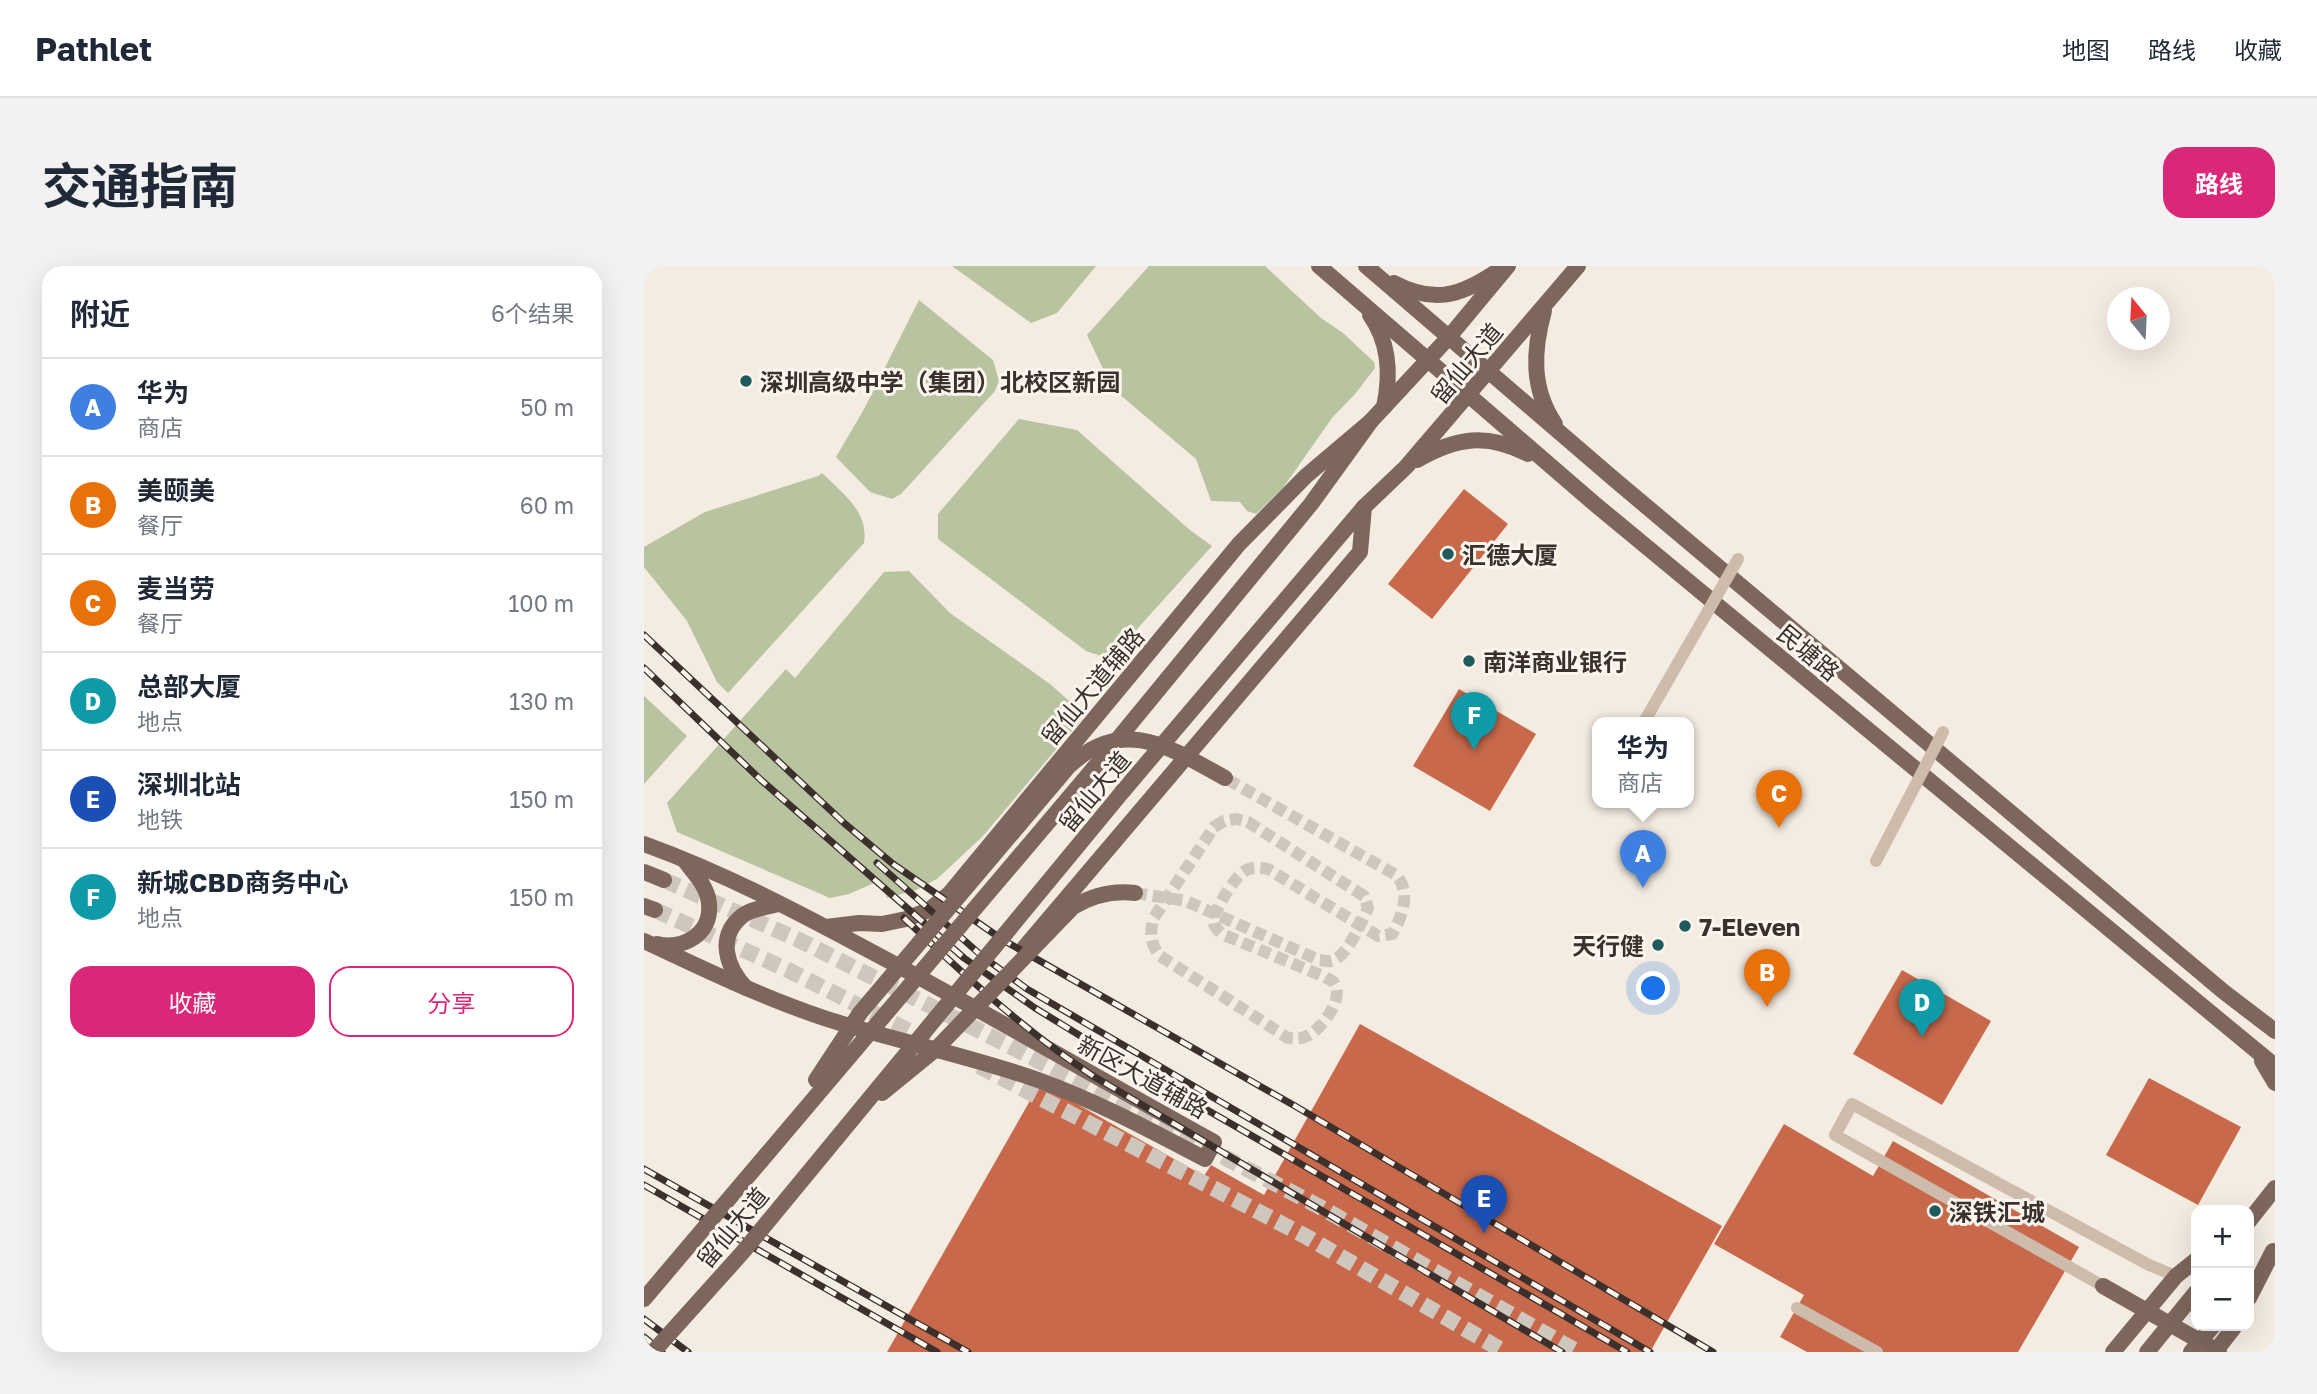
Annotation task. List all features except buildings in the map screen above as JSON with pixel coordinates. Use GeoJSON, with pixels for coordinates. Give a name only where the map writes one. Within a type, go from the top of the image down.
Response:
{"type":"FeatureCollection","features":[{"type":"Feature","properties":{"kind":"main road","name":"民塘路"},"geometry":{"type":"LineString","coordinates":[[1319,266],[1596,505],[2275,1066]]}},
{"type":"Feature","properties":{"kind":"main road"},"geometry":{"type":"LineString","coordinates":[[1371,271],[1417,293],[1446,295],[1479,283],[1506,266]]}},
{"type":"Feature","properties":{"kind":"main road","name":"留仙大道"},"geometry":{"type":"LineString","coordinates":[[644,1298],[1094,768],[1311,503],[1371,421],[1449,337],[1506,266]]}},
{"type":"Feature","properties":{"kind":"main road","name":"留仙大道"},"geometry":{"type":"LineString","coordinates":[[653,1352],[742,1252],[1123,791],[1364,507],[1406,467],[1578,266]]}},
{"type":"Feature","properties":{"kind":"main road","name":"民塘路"},"geometry":{"type":"LineString","coordinates":[[1371,271],[1615,480],[2224,992],[2272,1027]]}},
{"type":"Feature","properties":{"kind":"main road"},"geometry":{"type":"LineString","coordinates":[[1360,301],[1376,324],[1387,356],[1388,389],[1384,407]]}},
{"type":"Feature","properties":{"kind":"main road"},"geometry":{"type":"LineString","coordinates":[[1545,306],[1537,343],[1536,380],[1544,404],[1562,435]]}},
{"type":"Feature","properties":{"kind":"main road","name":"留仙大道辅路"},"geometry":{"type":"LineString","coordinates":[[826,927],[859,923],[882,924],[906,919],[929,910],[949,894],[1239,544],[1306,476],[1371,421]]}},
{"type":"Feature","properties":{"kind":"main road"},"geometry":{"type":"LineString","coordinates":[[1406,467],[1427,454],[1456,443],[1487,439],[1503,442],[1548,464]]}},
{"type":"Feature","properties":{"kind":"main road"},"geometry":{"type":"LineString","coordinates":[[1596,505],[1615,480]]}},
{"type":"Feature","properties":{"kind":"main road"},"geometry":{"type":"LineString","coordinates":[[1013,1028],[1003,1019],[993,1000],[1000,977],[1360,552],[1364,507]]}},
{"type":"Feature","properties":{"kind":"main road"},"geometry":{"type":"LineString","coordinates":[[780,1135],[860,1013],[1080,755],[1115,739],[1141,740],[1168,748],[1225,778]]}},
{"type":"Feature","properties":{"kind":"main road","name":"新区大道辅路"},"geometry":{"type":"LineString","coordinates":[[644,844],[682,858],[826,927],[1013,1028],[1214,1142],[1205,1159],[1133,1121],[1029,1077],[826,1019],[751,992],[644,941]]}},
{"type":"Feature","properties":{"kind":"main road"},"geometry":{"type":"LineString","coordinates":[[644,941],[664,946],[684,944],[698,934],[706,922],[709,905],[706,892],[682,858]]}},
{"type":"Feature","properties":{"kind":"main road"},"geometry":{"type":"LineString","coordinates":[[644,872],[664,880]]}},
{"type":"Feature","properties":{"kind":"main road"},"geometry":{"type":"LineString","coordinates":[[849,1122],[936,1049],[1073,907],[1104,893],[1135,893]]}},
{"type":"Feature","properties":{"kind":"main road"},"geometry":{"type":"LineString","coordinates":[[751,992],[736,977],[728,963],[726,948],[730,931],[742,916],[778,904]]}},
{"type":"Feature","properties":{"kind":"main road"},"geometry":{"type":"LineString","coordinates":[[2250,1045],[2275,1083]]}},
{"type":"Feature","properties":{"kind":"main road"},"geometry":{"type":"LineString","coordinates":[[1133,1121],[1144,1103]]}},
{"type":"Feature","properties":{"kind":"main road"},"geometry":{"type":"LineString","coordinates":[[2254,1215],[2275,1188]]}},
{"type":"Feature","properties":{"kind":"main road"},"geometry":{"type":"LineString","coordinates":[[2254,1275],[2274,1250]]}},
{"type":"Feature","properties":{"kind":"main road"},"geometry":{"type":"LineString","coordinates":[[2254,1288],[2274,1250]]}},
{"type":"Feature","properties":{"kind":"main road"},"geometry":{"type":"LineString","coordinates":[[2113,1352],[2176,1276],[2191,1264]]}},
{"type":"Feature","properties":{"kind":"main road"},"geometry":{"type":"LineString","coordinates":[[2103,1286],[2217,1352],[2232,1331]]}},
{"type":"Feature","properties":{"kind":"main road"},"geometry":{"type":"LineString","coordinates":[[2149,1350],[2191,1298]]}},
{"type":"Feature","properties":{"kind":"main road"},"geometry":{"type":"LineString","coordinates":[[2191,1352],[2209,1331]]}},
{"type":"Feature","properties":{"kind":"street"},"geometry":{"type":"LineString","coordinates":[[1647,717],[1738,559]]}},
{"type":"Feature","properties":{"kind":"street"},"geometry":{"type":"LineString","coordinates":[[1876,861],[1943,732]]}},
{"type":"Feature","properties":{"kind":"street"},"geometry":{"type":"LineString","coordinates":[[2208,1010],[2224,992]]}},
{"type":"Feature","properties":{"kind":"street"},"geometry":{"type":"LineString","coordinates":[[2103,1286],[1835,1135],[1852,1104],[2149,1265],[2176,1276]]}},
{"type":"Feature","properties":{"kind":"street"},"geometry":{"type":"LineString","coordinates":[[1797,1308],[1877,1352]]}},
{"type":"Feature","properties":{"kind":"green space"},"geometry":{"type":"Polygon","coordinates":[[[952,266],[1096,266],[1057,313],[1031,323],[952,266]]]}},
{"type":"Feature","properties":{"kind":"green space"},"geometry":{"type":"Polygon","coordinates":[[[1149,266],[1265,266],[1374,362],[1375,368],[1332,418],[1283,488],[1256,514],[1247,511],[1240,502],[1211,501],[1196,459],[1106,383],[1104,371],[1087,335],[1149,266]]]}},
{"type":"Feature","properties":{"kind":"green space"},"geometry":{"type":"Polygon","coordinates":[[[919,300],[993,360],[999,381],[995,391],[901,494],[892,499],[870,492],[836,457],[863,411],[919,300]]]}},
{"type":"Feature","properties":{"kind":"green space"},"geometry":{"type":"Polygon","coordinates":[[[1019,419],[1077,430],[1190,530],[1212,546],[1110,659],[1086,651],[938,539],[938,514],[1019,419]]]}},
{"type":"Feature","properties":{"kind":"green space"},"geometry":{"type":"Polygon","coordinates":[[[822,473],[858,512],[862,521],[864,543],[728,693],[717,682],[687,621],[644,567],[644,547],[705,512],[822,473]]]}},
{"type":"Feature","properties":{"kind":"green space"},"geometry":{"type":"Polygon","coordinates":[[[909,571],[950,613],[1050,684],[1085,715],[983,836],[937,879],[916,890],[887,898],[881,880],[849,894],[830,898],[677,832],[667,803],[786,669],[795,678],[884,572],[909,571]]]}},
{"type":"Feature","properties":{"kind":"green space"},"geometry":{"type":"Polygon","coordinates":[[[644,696],[687,736],[644,784],[644,696]]]}},
{"type":"Feature","properties":{"kind":"tunnel"},"geometry":{"type":"LineString","coordinates":[[1135,893],[1186,901],[1319,960],[1328,961],[1342,954],[1353,939],[1357,930],[1362,922],[1368,908],[1364,896],[1248,822],[1236,819],[1224,821],[1214,827],[1153,919],[1152,939],[1160,956],[1288,1038],[1306,1036],[1326,1019],[1337,996],[1333,982],[1222,934],[1214,922],[1215,915],[1217,909],[1238,876],[1248,869],[1268,869],[1378,936],[1392,934],[1404,904],[1401,881],[1396,875],[1225,778]]}},
{"type":"Feature","properties":{"kind":"tunnel"},"geometry":{"type":"LineString","coordinates":[[664,880],[799,940],[1006,1044],[1320,1207],[1578,1352]]}},
{"type":"Feature","properties":{"kind":"tunnel"},"geometry":{"type":"LineString","coordinates":[[655,910],[788,970],[931,1042]]}},
{"type":"Feature","properties":{"kind":"tunnel"},"geometry":{"type":"LineString","coordinates":[[979,1066],[1307,1237],[1505,1352]]}},
{"type":"Feature","properties":{"kind":"railway"},"geometry":{"type":"LineString","coordinates":[[644,635],[844,823],[893,864],[1003,940],[1295,1106],[1713,1352]]}},
{"type":"Feature","properties":{"kind":"railway"},"geometry":{"type":"LineString","coordinates":[[644,668],[761,780],[964,958],[1035,1008],[1627,1352]]}},
{"type":"Feature","properties":{"kind":"railway"},"geometry":{"type":"LineString","coordinates":[[877,863],[982,956],[1027,989],[1650,1352]]}},
{"type":"Feature","properties":{"kind":"railway"},"geometry":{"type":"LineString","coordinates":[[904,918],[995,1001],[1093,1076],[1562,1352]]}},
{"type":"Feature","properties":{"kind":"railway"},"geometry":{"type":"LineString","coordinates":[[644,1169],[968,1352]]}},
{"type":"Feature","properties":{"kind":"railway"},"geometry":{"type":"LineString","coordinates":[[644,1185],[937,1352]]}},
{"type":"Feature","properties":{"kind":"railway"},"geometry":{"type":"LineString","coordinates":[[644,1319],[688,1352]]}},
{"type":"Feature","properties":{"kind":"railway"},"geometry":{"type":"LineString","coordinates":[[644,1337],[662,1352]]}},
{"type":"Feature","properties":{"kind":"place","name":"深圳高级中学（集团）北校区新园"},"geometry":{"type":"Point","coordinates":[746,381]}},
{"type":"Feature","properties":{"kind":"place","name":"汇德大厦"},"geometry":{"type":"Point","coordinates":[1448,554]}},
{"type":"Feature","properties":{"kind":"place","name":"南洋商业银行"},"geometry":{"type":"Point","coordinates":[1469,661]}},
{"type":"Feature","properties":{"kind":"place","name":"新城CBD商务中心"},"geometry":{"type":"Point","coordinates":[1474,750]}},
{"type":"Feature","properties":{"kind":"place","name":"麦当劳"},"geometry":{"type":"Point","coordinates":[1779,828]}},
{"type":"Feature","properties":{"kind":"place","name":"华为"},"geometry":{"type":"Point","coordinates":[1643,888]}},
{"type":"Feature","properties":{"kind":"place","name":"7-Eleven"},"geometry":{"type":"Point","coordinates":[1685,926]}},
{"type":"Feature","properties":{"kind":"place","name":"天行健"},"geometry":{"type":"Point","coordinates":[1658,945]}},
{"type":"Feature","properties":{"kind":"place","name":"美颐美"},"geometry":{"type":"Point","coordinates":[1767,1007]}},
{"type":"Feature","properties":{"kind":"place","name":"总部大厦"},"geometry":{"type":"Point","coordinates":[1922,1037]}},
{"type":"Feature","properties":{"kind":"place","name":"深铁汇城"},"geometry":{"type":"Point","coordinates":[1935,1211]}},
{"type":"Feature","properties":{"kind":"place","name":"深圳北站"},"geometry":{"type":"Point","coordinates":[1484,1233]}}]}
